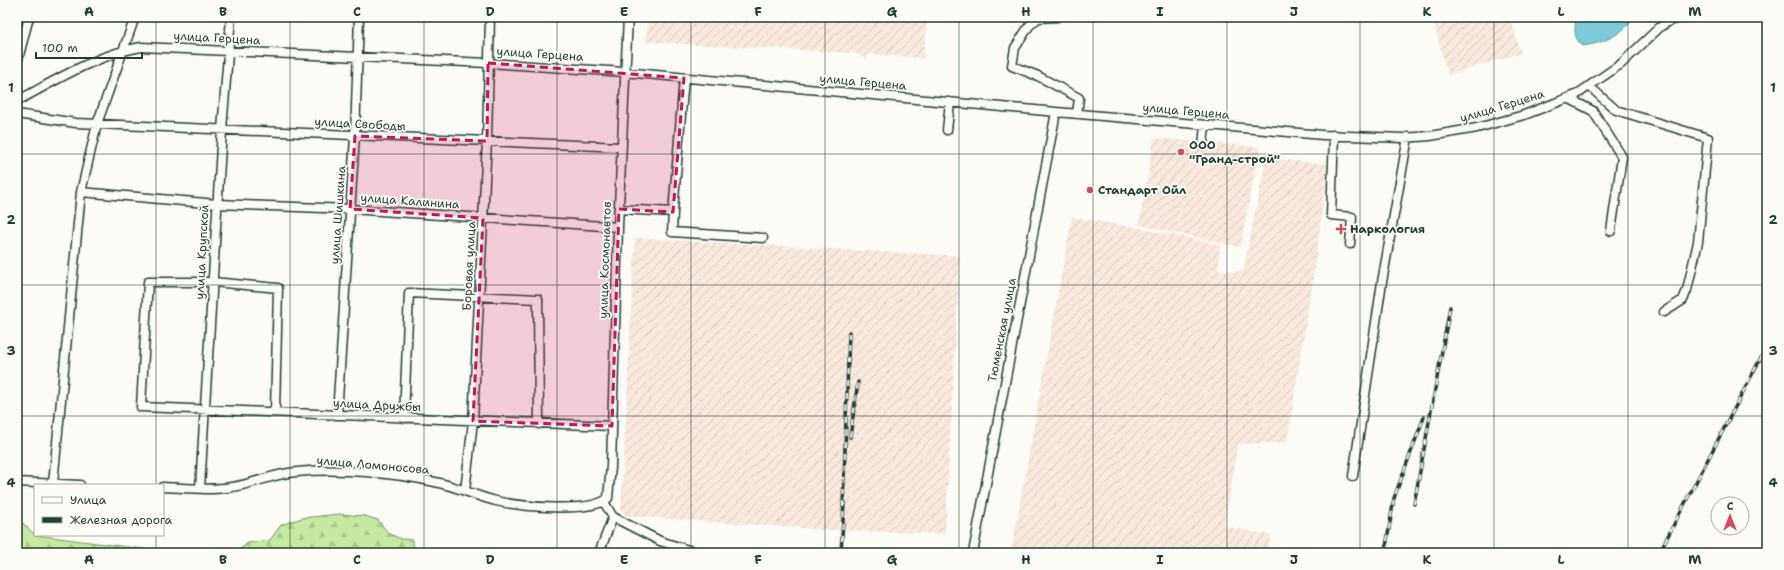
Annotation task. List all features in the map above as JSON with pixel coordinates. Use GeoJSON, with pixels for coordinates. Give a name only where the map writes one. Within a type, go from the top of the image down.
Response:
{"type":"FeatureCollection","features":[{"type":"Feature","properties":{"kind":"street"},"geometry":{"type":"LineString","coordinates":[[17,63],[29,17]]}},
{"type":"Feature","properties":{"kind":"street"},"geometry":{"type":"LineString","coordinates":[[17,482],[53,484],[81,192],[97,124],[135,17]]}},
{"type":"Feature","properties":{"kind":"street","name":"улица Крупской"},"geometry":{"type":"LineString","coordinates":[[200,488],[217,204],[231,17]]}},
{"type":"Feature","properties":{"kind":"street","name":"улица Шишкина"},"geometry":{"type":"LineString","coordinates":[[337,415],[355,136],[359,17]]}},
{"type":"Feature","properties":{"kind":"street","name":"Боровая улица"},"geometry":{"type":"LineString","coordinates":[[465,491],[473,421],[487,141],[490,17]]}},
{"type":"Feature","properties":{"kind":"street","name":"улица Космонавтов"},"geometry":{"type":"LineString","coordinates":[[604,502],[608,498],[610,492],[618,227],[624,72],[628,17]]}},
{"type":"Feature","properties":{"kind":"street"},"geometry":{"type":"LineString","coordinates":[[1057,17],[1038,18],[1029,26],[1015,48],[1012,66],[1038,76],[1079,98],[1077,114]]}},
{"type":"Feature","properties":{"kind":"street","name":"улица Герцена"},"geometry":{"type":"LineString","coordinates":[[17,101],[87,63],[123,50],[141,47],[488,63],[624,72],[1205,125],[1334,135],[1408,137],[1430,136],[1477,128],[1524,114],[1568,98],[1589,86],[1621,64],[1660,27],[1672,20],[1687,17]]}},
{"type":"Feature","properties":{"kind":"street"},"geometry":{"type":"LineString","coordinates":[[684,78],[672,232],[763,238]]}},
{"type":"Feature","properties":{"kind":"street"},"geometry":{"type":"LineString","coordinates":[[1589,86],[1616,110],[1708,138],[1698,242],[1687,290],[1683,300],[1664,312]]}},
{"type":"Feature","properties":{"kind":"street"},"geometry":{"type":"LineString","coordinates":[[1568,98],[1593,111],[1622,157],[1611,231]]}},
{"type":"Feature","properties":{"kind":"street"},"geometry":{"type":"LineString","coordinates":[[947,130],[950,102]]}},
{"type":"Feature","properties":{"kind":"street","name":"Тюменская улица"},"geometry":{"type":"LineString","coordinates":[[973,553],[1056,112]]}},
{"type":"Feature","properties":{"kind":"street","name":"улица Свободы"},"geometry":{"type":"LineString","coordinates":[[17,114],[76,123],[622,147]]}},
{"type":"Feature","properties":{"kind":"street"},"geometry":{"type":"LineString","coordinates":[[1203,145],[1205,125]]}},
{"type":"Feature","properties":{"kind":"street"},"geometry":{"type":"LineString","coordinates":[[1334,135],[1331,215],[1352,217],[1350,244]]}},
{"type":"Feature","properties":{"kind":"street"},"geometry":{"type":"LineString","coordinates":[[1353,476],[1382,282],[1408,137]]}},
{"type":"Feature","properties":{"kind":"street","name":"улица Калинина"},"geometry":{"type":"LineString","coordinates":[[81,192],[217,204],[350,209],[618,227]]}},
{"type":"Feature","properties":{"kind":"street"},"geometry":{"type":"LineString","coordinates":[[619,209],[674,212]]}},
{"type":"Feature","properties":{"kind":"street","name":"улица Дружбы"},"geometry":{"type":"LineString","coordinates":[[213,282],[148,282],[141,407],[612,426]]}},
{"type":"Feature","properties":{"kind":"street"},"geometry":{"type":"LineString","coordinates":[[213,282],[278,288],[275,412]]}},
{"type":"Feature","properties":{"kind":"street"},"geometry":{"type":"LineString","coordinates":[[404,418],[410,293],[479,295],[538,299],[539,424]]}},
{"type":"Feature","properties":{"kind":"street","name":"улица Ломоносова"},"geometry":{"type":"LineString","coordinates":[[164,487],[232,487],[295,472],[318,471],[414,478],[437,482],[489,499],[515,504],[580,508],[604,502]]}},
{"type":"Feature","properties":{"kind":"street"},"geometry":{"type":"LineString","coordinates":[[604,502],[613,517],[660,541],[698,553]]}},
{"type":"Feature","properties":{"kind":"street"},"geometry":{"type":"LineString","coordinates":[[599,553],[613,517]]}},
{"type":"Feature","properties":{"kind":"highlighted area"},"geometry":{"type":"Polygon","coordinates":[[[488,63],[684,78],[673,212],[619,209],[612,426],[473,421],[483,218],[350,209],[355,136],[487,141],[488,63]]]}},
{"type":"Feature","properties":{"kind":"shaded area"},"geometry":{"type":"Polygon","coordinates":[[[648,17],[928,17],[923,58],[869,54],[867,59],[855,53],[646,42],[648,17]]]}},
{"type":"Feature","properties":{"kind":"shaded area"},"geometry":{"type":"Polygon","coordinates":[[[1432,17],[1510,17],[1521,53],[1448,75],[1432,17]]]}},
{"type":"Feature","properties":{"kind":"shaded area"},"geometry":{"type":"Polygon","coordinates":[[[1154,138],[1260,147],[1240,247],[1139,225],[1154,138]]]}},
{"type":"Feature","properties":{"kind":"shaded area"},"geometry":{"type":"Polygon","coordinates":[[[1266,158],[1328,164],[1316,259],[1287,442],[1238,444],[1224,526],[1271,535],[1268,553],[1011,553],[1072,217],[1146,229],[1220,245],[1218,270],[1243,272],[1266,158]]]}},
{"type":"Feature","properties":{"kind":"shaded area"},"geometry":{"type":"Polygon","coordinates":[[[635,238],[960,256],[945,534],[831,530],[626,516],[621,510],[635,238]]]}},
{"type":"Feature","properties":{"kind":"green space"},"geometry":{"type":"Polygon","coordinates":[[[339,514],[365,516],[378,520],[388,533],[401,539],[412,540],[416,553],[235,553],[248,543],[270,540],[281,525],[302,518],[339,514]]]}},
{"type":"Feature","properties":{"kind":"green space"},"geometry":{"type":"Polygon","coordinates":[[[17,521],[24,524],[34,534],[34,536],[151,550],[157,553],[17,553],[17,521]]]}},
{"type":"Feature","properties":{"kind":"water"},"geometry":{"type":"Polygon","coordinates":[[[1577,17],[1635,17],[1619,33],[1612,37],[1599,43],[1583,46],[1577,40],[1575,33],[1577,17]]]}},
{"type":"Feature","properties":{"kind":"railway"},"geometry":{"type":"LineString","coordinates":[[1414,504],[1450,307]]}},
{"type":"Feature","properties":{"kind":"railway"},"geometry":{"type":"LineString","coordinates":[[843,507],[849,332]]}},
{"type":"Feature","properties":{"kind":"railway"},"geometry":{"type":"LineString","coordinates":[[1659,553],[1767,346]]}},
{"type":"Feature","properties":{"kind":"railway"},"geometry":{"type":"LineString","coordinates":[[850,437],[858,382]]}},
{"type":"Feature","properties":{"kind":"railway"},"geometry":{"type":"LineString","coordinates":[[1385,553],[1394,498],[1424,417]]}},
{"type":"Feature","properties":{"kind":"railway"},"geometry":{"type":"LineString","coordinates":[[841,553],[844,503]]}},
{"type":"Feature","properties":{"kind":"place","name":"ООО \"Гранд-строй\""},"geometry":{"type":"Point","coordinates":[1181,152]}},
{"type":"Feature","properties":{"kind":"place","name":"Стандарт Ойл"},"geometry":{"type":"Point","coordinates":[1090,190]}},
{"type":"Feature","properties":{"kind":"place","name":"Наркология"},"geometry":{"type":"Point","coordinates":[1341,229]}}]}
